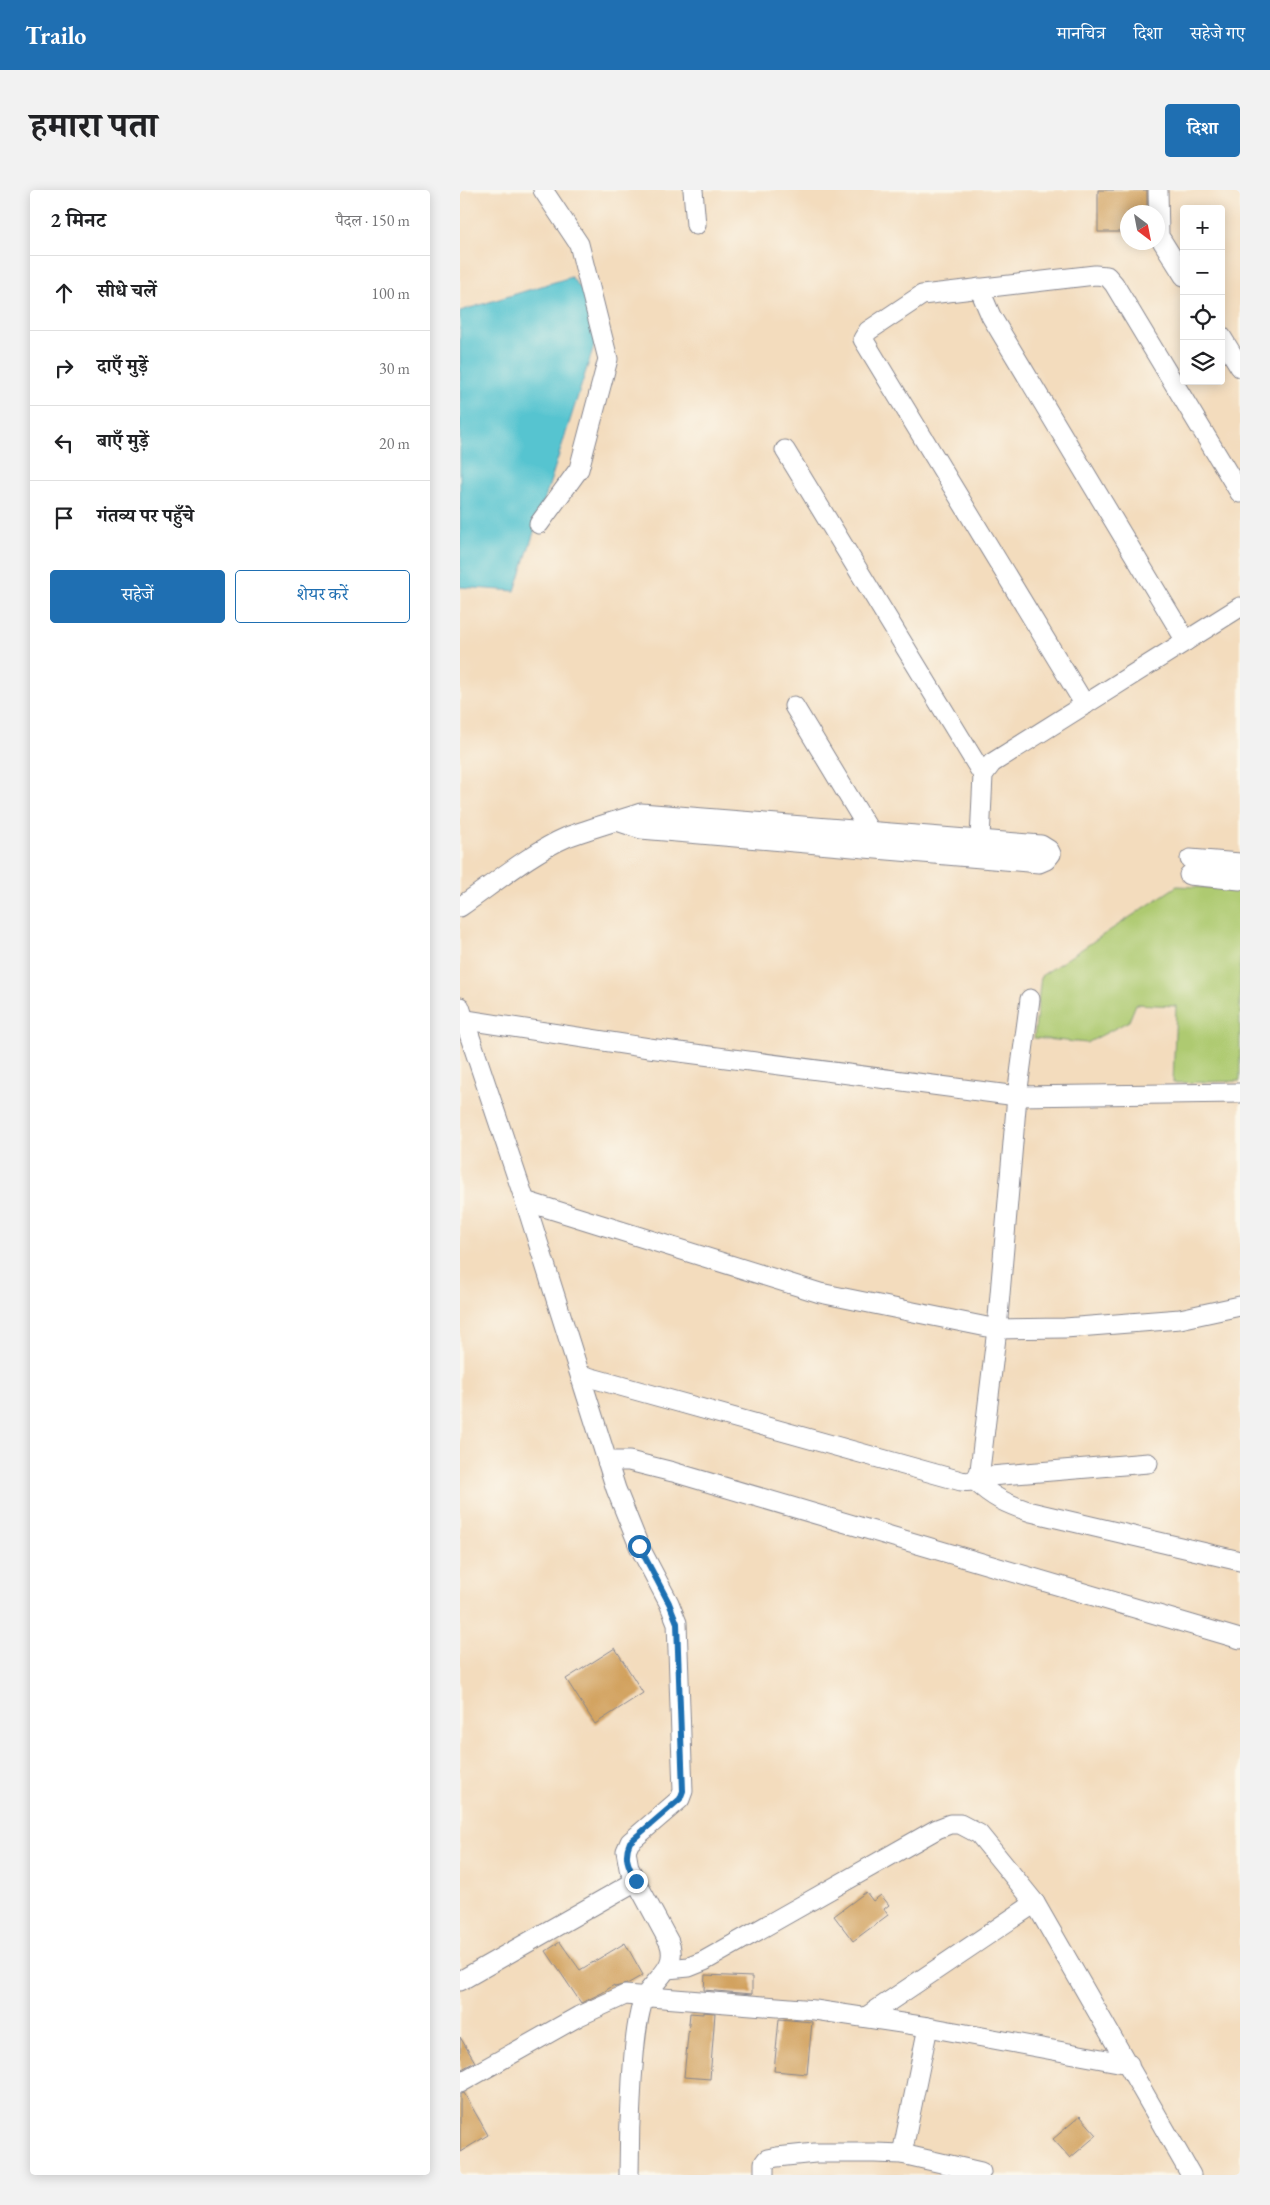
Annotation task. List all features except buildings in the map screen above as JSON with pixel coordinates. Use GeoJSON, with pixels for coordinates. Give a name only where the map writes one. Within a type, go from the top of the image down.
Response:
{"type":"FeatureCollection","features":[{"type":"Feature","properties":{"kind":"street"},"geometry":{"type":"LineString","coordinates":[[539,524],[579,469],[608,359],[579,244],[543,190]]}},
{"type":"Feature","properties":{"kind":"street"},"geometry":{"type":"LineString","coordinates":[[693,190],[696,225]]}},
{"type":"Feature","properties":{"kind":"street"},"geometry":{"type":"LineString","coordinates":[[1158,190],[1159,236],[1180,270]]}},
{"type":"Feature","properties":{"kind":"street"},"geometry":{"type":"LineString","coordinates":[[1085,705],[863,339],[868,330],[922,295],[1095,274],[1107,276],[1114,284],[1240,493]]}},
{"type":"Feature","properties":{"kind":"street"},"geometry":{"type":"LineString","coordinates":[[979,288],[991,316],[1186,641]]}},
{"type":"Feature","properties":{"kind":"street"},"geometry":{"type":"LineString","coordinates":[[1224,340],[1240,366]]}},
{"type":"Feature","properties":{"kind":"street"},"geometry":{"type":"LineString","coordinates":[[785,450],[983,775],[980,839]]}},
{"type":"Feature","properties":{"kind":"street"},"geometry":{"type":"LineString","coordinates":[[983,775],[992,763],[1240,607]]}},
{"type":"Feature","properties":{"kind":"street"},"geometry":{"type":"LineString","coordinates":[[794,706],[869,830]]}},
{"type":"Feature","properties":{"kind":"street"},"geometry":{"type":"LineString","coordinates":[[460,907],[521,864],[566,838],[617,821],[641,813],[1041,845],[1049,850],[1051,854],[1046,860],[1039,863],[641,829],[617,821]]}},
{"type":"Feature","properties":{"kind":"street"},"geometry":{"type":"LineString","coordinates":[[1240,863],[1189,867],[1240,880]]}},
{"type":"Feature","properties":{"kind":"street"},"geometry":{"type":"LineString","coordinates":[[1030,999],[1017,1096],[997,1329],[976,1478],[988,1494],[1004,1503],[1031,1512],[1240,1561]]}},
{"type":"Feature","properties":{"kind":"street"},"geometry":{"type":"LineString","coordinates":[[628,2175],[634,2044],[645,1996],[672,1961],[672,1951],[636,1881],[626,1858],[626,1851],[630,1842],[680,1799],[683,1791],[678,1635],[674,1614],[633,1533],[608,1461],[526,1201],[461,1015],[649,1048],[1017,1096],[1240,1093]]}},
{"type":"Feature","properties":{"kind":"street"},"geometry":{"type":"LineString","coordinates":[[526,1201],[820,1294],[997,1329],[1064,1328],[1180,1319],[1240,1306]]}},
{"type":"Feature","properties":{"kind":"street"},"geometry":{"type":"LineString","coordinates":[[581,1375],[961,1481],[969,1482],[976,1478],[1148,1463]]}},
{"type":"Feature","properties":{"kind":"street"},"geometry":{"type":"LineString","coordinates":[[608,1461],[629,1460],[673,1472],[1240,1639]]}},
{"type":"Feature","properties":{"kind":"street"},"geometry":{"type":"LineString","coordinates":[[667,1969],[689,1966],[704,1961],[937,1828],[950,1824],[960,1824],[979,1834],[1035,1902],[1191,2175]]}},
{"type":"Feature","properties":{"kind":"street"},"geometry":{"type":"LineString","coordinates":[[460,1981],[636,1881]]}},
{"type":"Feature","properties":{"kind":"street"},"geometry":{"type":"LineString","coordinates":[[866,2017],[1035,1902]]}},
{"type":"Feature","properties":{"kind":"street"},"geometry":{"type":"LineString","coordinates":[[460,2083],[578,2016],[625,1995],[815,2010],[928,2026],[1129,2064]]}},
{"type":"Feature","properties":{"kind":"street"},"geometry":{"type":"LineString","coordinates":[[902,2154],[928,2026]]}},
{"type":"Feature","properties":{"kind":"street"},"geometry":{"type":"LineString","coordinates":[[764,2175],[764,2164],[772,2157],[815,2153],[902,2154],[981,2172]]}},
{"type":"Feature","properties":{"kind":"green space"},"geometry":{"type":"Polygon","coordinates":[[[1177,886],[1240,889],[1240,1081],[1173,1083],[1176,1006],[1136,1004],[1129,1021],[1087,1043],[1034,1038],[1041,976],[1177,886]]]}},
{"type":"Feature","properties":{"kind":"water"},"geometry":{"type":"Polygon","coordinates":[[[571,277],[604,315],[515,591],[460,587],[460,311],[571,277]]]}},
{"type":"Feature","properties":{"kind":"route"},"geometry":{"type":"LineString","coordinates":[[636,1881],[626,1858],[626,1851],[630,1842],[640,1831],[680,1799],[683,1791],[677,1623],[669,1603],[639,1546]]}}]}
